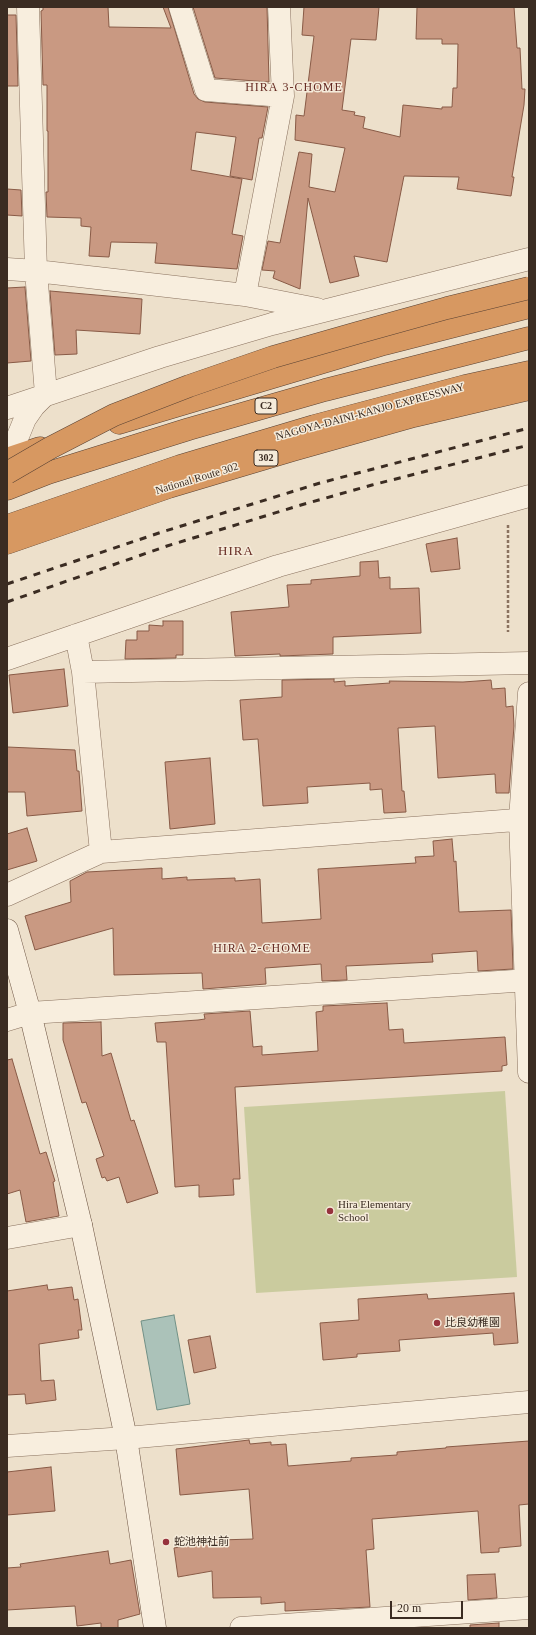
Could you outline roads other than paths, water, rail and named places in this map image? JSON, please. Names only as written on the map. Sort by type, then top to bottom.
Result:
[{"type":"highway","points":[[8,463],[50,448],[114,415],[189,386],[273,357],[447,308],[529,288]]},
{"type":"highway","points":[[8,463],[140,416],[376,346],[529,307]]},
{"type":"highway","name":"C2","points":[[7,489],[48,473],[204,424],[325,390],[529,338]]},
{"type":"highway","name":"NAGOYA-DAINI-KANJO EXPRESSWAY","points":[[7,526],[180,466],[314,426],[465,386],[529,372]]},
{"type":"highway","name":"National Route 302","points":[[7,543],[169,487],[293,450],[414,416],[529,389]]},
{"type":"street","points":[[8,463],[25,419],[34,406],[46,394],[36,271],[28,7]]},
{"type":"street","points":[[180,7],[206,90],[283,96]]},
{"type":"street","points":[[245,295],[283,96],[279,7]]},
{"type":"street","points":[[7,408],[160,357],[322,310],[529,259]]},
{"type":"street","points":[[7,269],[245,295],[322,310]]},
{"type":"street","points":[[7,659],[278,566],[529,496]]},
{"type":"street","points":[[76,635],[83,672],[101,852]]},
{"type":"street","points":[[83,672],[529,663]]},
{"type":"street","points":[[529,693],[525,819],[529,1072]]},
{"type":"street","points":[[7,896],[101,852],[525,819]]},
{"type":"street","points":[[7,930],[30,1013],[81,1225],[126,1438],[155,1628]]},
{"type":"street","points":[[7,1020],[30,1013],[527,980]]},
{"type":"street","points":[[7,1238],[81,1225]]},
{"type":"street","points":[[7,1446],[126,1438],[529,1402]]},
{"type":"street","points":[[241,1628],[529,1608]]},
{"type":"railway","points":[[7,584],[162,532],[320,483],[529,428]]},
{"type":"railway","points":[[7,602],[167,546],[301,505],[372,485],[529,445]]},
{"type":"place","name":"Hira Elementary School","points":[[330,1211]]},
{"type":"place","name":"比良幼稚園","points":[[437,1323]]},
{"type":"place","name":"蛇池神社前","points":[[166,1542]]},
{"type":"district","name":"HIRA 3-CHOME","points":[[294,88]]},
{"type":"district","name":"HIRA","points":[[236,552]]},
{"type":"district","name":"HIRA 2-CHOME","points":[[262,949]]}]
